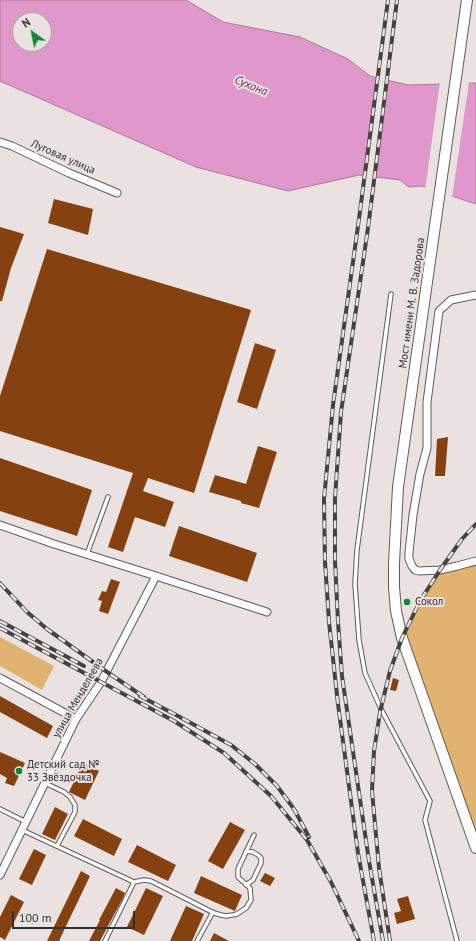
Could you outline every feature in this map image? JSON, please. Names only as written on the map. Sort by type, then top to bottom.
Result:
[{"type":"main road","name":"Мост имени М. В. Задорова","points":[[467,0],[398,487],[394,587],[396,610],[402,638],[476,848]]},
{"type":"street","name":"Луговая улица","points":[[0,142],[117,193]]},
{"type":"street","points":[[476,295],[451,300],[438,311],[427,402],[427,448],[420,474],[413,515],[409,552],[409,559],[412,566],[415,570],[420,571],[440,570],[476,561]]},
{"type":"street","points":[[0,525],[54,544],[267,612]]},
{"type":"street","name":"улица Менделеева","points":[[0,876],[76,719],[102,682],[156,576]]},
{"type":"street","points":[[0,678],[76,719]]},
{"type":"lane","points":[[391,294],[357,550],[355,584],[359,640],[365,673],[381,708],[430,801],[425,820],[457,941]]},
{"type":"lane","points":[[87,554],[108,497]]},
{"type":"lane","points":[[45,783],[64,792],[76,805],[75,812],[57,846]]},
{"type":"lane","points":[[0,810],[26,822]]},
{"type":"lane","points":[[22,830],[134,882],[144,880],[151,881],[220,915],[237,914],[246,908],[251,900],[250,888],[238,877],[238,869],[254,835]]},
{"type":"lane","points":[[246,851],[253,852],[261,858],[261,862],[253,880],[246,885]]},
{"type":"lane","points":[[105,941],[134,882]]},
{"type":"lane","points":[[198,941],[213,912]]},
{"type":"shaded area","points":[[476,561],[476,848],[402,638],[420,601],[440,570]]},
{"type":"shaded area","points":[[0,637],[54,666],[42,690],[0,666]]},
{"type":"water","name":"Сухона","points":[[0,0],[186,0],[223,22],[300,37],[348,59],[370,76],[408,85],[476,83],[476,204],[422,186],[409,187],[400,180],[359,175],[288,191],[196,167],[0,81]]},
{"type":"pier","points":[[378,76],[387,78],[374,179],[364,177]]},
{"type":"pier","points":[[440,82],[469,82],[452,198],[425,190]]},
{"type":"building","points":[[54,199],[93,209],[88,235],[48,223]]},
{"type":"building","points":[[0,227],[24,234],[11,268],[2,301],[0,301]]},
{"type":"building","points":[[47,249],[251,310],[194,493],[148,478],[143,491],[174,502],[165,527],[135,517],[123,552],[108,547],[133,473],[0,431],[0,396]]},
{"type":"building","points":[[255,343],[276,350],[257,409],[237,402]]},
{"type":"building","points":[[448,437],[445,476],[435,476],[437,439]]},
{"type":"building","points":[[258,446],[277,452],[259,508],[209,492],[215,475],[246,484]]},
{"type":"building","points":[[0,458],[92,490],[77,536],[0,511]]},
{"type":"building","points":[[179,526],[257,553],[247,582],[169,556]]},
{"type":"building","points":[[111,579],[120,582],[108,614],[99,611],[102,601],[98,600],[102,591],[106,592]]},
{"type":"building","points":[[393,678],[399,680],[396,691],[390,690]]},
{"type":"building","points":[[0,696],[53,726],[47,738],[0,712]]},
{"type":"building","points":[[0,752],[25,763],[14,786],[5,783],[7,778],[0,774]]},
{"type":"building","points":[[83,763],[99,771],[85,800],[69,792]]},
{"type":"building","points":[[55,807],[68,814],[55,840],[42,834]]},
{"type":"building","points":[[83,819],[122,839],[114,856],[74,836]]},
{"type":"building","points":[[230,822],[245,830],[223,869],[208,861]]},
{"type":"building","points":[[137,845],[176,865],[168,881],[128,862]]},
{"type":"building","points":[[34,849],[46,855],[32,885],[19,879]]},
{"type":"building","points":[[81,871],[90,876],[59,941],[47,941]]},
{"type":"building","points":[[265,873],[275,878],[270,886],[260,881]]},
{"type":"building","points":[[201,876],[242,895],[235,911],[194,893]]},
{"type":"building","points":[[116,888],[125,893],[123,898],[100,941],[89,941],[99,920]]},
{"type":"building","points":[[146,888],[163,896],[144,935],[127,927]]},
{"type":"building","points":[[11,895],[24,902],[5,940],[0,937],[0,917]]},
{"type":"building","points":[[408,896],[415,919],[397,924],[394,913],[401,911],[397,899]]},
{"type":"building","points":[[186,906],[204,914],[192,941],[170,941]]},
{"type":"building","points":[[214,933],[229,941],[210,941]]},
{"type":"railway","points":[[374,941],[358,853],[338,704],[329,622],[325,562],[324,499],[333,405],[388,0]]},
{"type":"railway","points":[[383,941],[369,861],[342,676],[335,561],[335,498],[341,412],[368,228],[397,0]]},
{"type":"railway","points":[[390,941],[379,868],[372,791],[374,751],[380,712],[390,671],[402,638],[420,601],[462,539],[476,524]]},
{"type":"railway","points":[[0,583],[27,612],[47,629],[144,697]]},
{"type":"railway","points":[[0,621],[84,666]]},
{"type":"railway","points":[[0,628],[174,721],[224,753],[271,796],[307,840],[331,882],[359,941]]},
{"type":"railway","points":[[140,696],[231,745],[255,764],[277,786],[294,809],[309,837]]},
{"type":"place","name":"Сокол","points":[[407,602]]},
{"type":"place","name":"Детский сад № 33 Звёздочка","points":[[19,771]]}]
